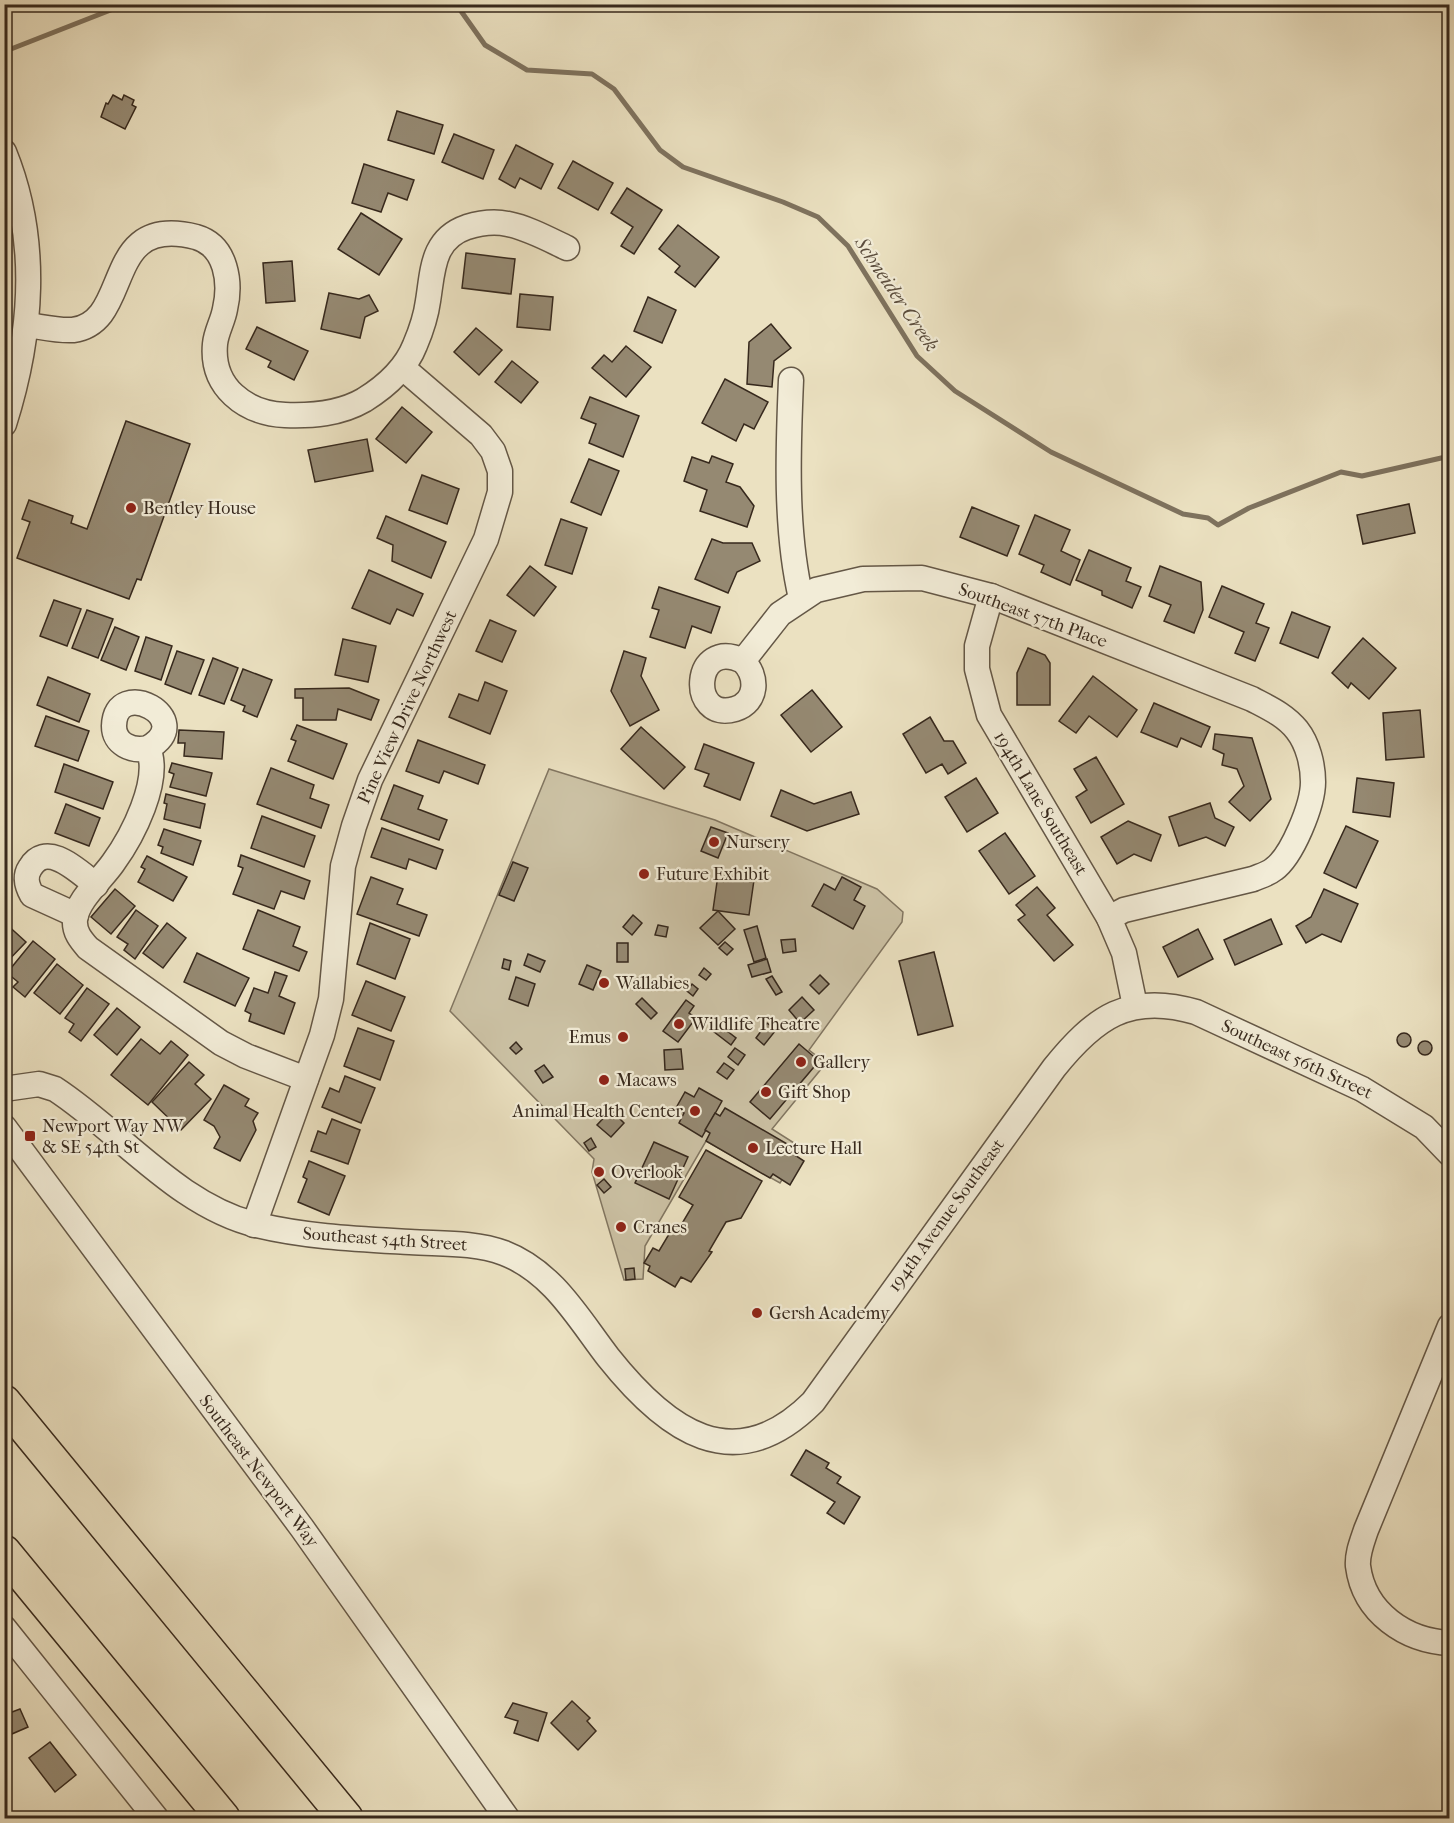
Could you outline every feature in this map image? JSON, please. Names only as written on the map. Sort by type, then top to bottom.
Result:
[{"type":"highway","points":[[4,1402],[346,1818]]},
{"type":"highway","points":[[4,1552],[223,1818]]},
{"type":"street","points":[[4,152],[20,198],[29,280],[28,325],[18,376],[4,424]]},
{"type":"street","points":[[28,325],[56,330],[74,330],[84,326],[98,318],[107,305],[121,268],[139,243],[168,233],[199,238],[219,254],[228,280],[225,309],[215,341],[214,359],[226,388],[236,398],[272,414],[304,416],[329,413],[350,407],[366,399],[403,368],[423,323],[431,270],[436,254],[445,240],[461,230],[492,222],[508,224],[567,248]]},
{"type":"street","name":"Pine View Drive Northwest","points":[[254,1225],[322,1035],[331,999],[338,899],[354,825],[370,780],[486,539],[500,492],[500,471],[493,451],[482,435],[403,368]]},
{"type":"street","points":[[791,380],[792,533],[794,567],[801,598]]},
{"type":"street","name":"Southeast 57th Place","points":[[743,661],[780,614],[801,598],[834,584],[863,579],[922,578],[991,596],[1252,699],[1272,709],[1299,732],[1310,758],[1313,785],[1301,825],[1281,862],[1266,874],[1253,879],[1124,910],[1109,918]]},
{"type":"street","name":"194th Lane Southeast","points":[[991,596],[977,646],[977,669],[989,715],[1109,918],[1124,953],[1135,1006]]},
{"type":"street","points":[[148,748],[153,759],[152,775],[144,803],[125,844],[76,915],[76,932],[88,948],[203,1032],[246,1056],[306,1079]]},
{"type":"street","points":[[76,915],[32,895],[27,881],[30,867],[41,858],[56,857],[96,885]]},
{"type":"street","name":"Southeast 56th Street","points":[[1135,1006],[1174,1005],[1196,1011],[1362,1089],[1424,1127],[1447,1151]]},
{"type":"street","name":"194th Avenue Southeast","points":[[698,1436],[719,1442],[740,1443],[758,1440],[796,1419],[813,1402],[939,1224],[1077,1039],[1112,1014],[1135,1006]]},
{"type":"street","name":"Southeast 54th Street","points":[[4,1089],[39,1084],[55,1089],[166,1178],[195,1197],[254,1225],[339,1238],[471,1245],[505,1254],[540,1274],[558,1290],[627,1379],[664,1414],[698,1436]]},
{"type":"street","name":"Southeast Newport Way","points":[[4,1127],[302,1528],[507,1818]]},
{"type":"street","points":[[1449,1326],[1359,1550],[1358,1566],[1370,1597],[1380,1613],[1395,1627],[1410,1635],[1449,1643]]},
{"type":"street","points":[[4,1628],[156,1818]]},
{"type":"shaded area","points":[[549,769],[715,820],[877,889],[903,912],[902,922],[809,1050],[826,1063],[772,1129],[802,1148],[780,1183],[706,1141],[645,1246],[643,1279],[624,1280],[592,1172],[594,1159],[450,1011]]},
{"type":"building","points":[[113,95],[122,100],[124,95],[134,100],[132,105],[136,107],[125,129],[101,117],[106,103],[108,104]]},
{"type":"building","points":[[397,111],[443,125],[434,154],[388,140]]},
{"type":"building","points":[[454,134],[494,150],[483,179],[442,162]]},
{"type":"building","points":[[516,145],[553,164],[541,189],[520,178],[515,188],[499,179]]},
{"type":"building","points":[[573,161],[613,183],[598,210],[558,188]]},
{"type":"building","points":[[364,164],[414,180],[407,200],[388,193],[381,212],[352,203]]},
{"type":"building","points":[[627,188],[662,210],[634,254],[621,246],[633,227],[611,213]]},
{"type":"building","points":[[361,213],[402,239],[379,275],[338,249]]},
{"type":"building","points":[[678,225],[719,257],[695,287],[675,272],[680,266],[659,249]]},
{"type":"building","points":[[466,253],[515,259],[511,294],[462,288]]},
{"type":"building","points":[[292,261],[295,301],[266,303],[263,263]]},
{"type":"building","points":[[329,293],[359,299],[369,295],[378,311],[365,317],[360,338],[321,329]]},
{"type":"building","points":[[520,294],[553,297],[550,330],[517,327]]},
{"type":"building","points":[[648,297],[676,310],[662,343],[634,331]]},
{"type":"building","points":[[771,324],[791,348],[774,361],[772,387],[747,384],[749,342]]},
{"type":"building","points":[[257,327],[308,351],[294,380],[268,367],[271,361],[246,349]]},
{"type":"building","points":[[476,328],[502,350],[479,375],[454,352]]},
{"type":"building","points":[[626,346],[651,367],[626,397],[592,368],[604,355],[612,362]]},
{"type":"building","points":[[512,361],[538,382],[521,403],[495,382]]},
{"type":"building","points":[[725,379],[768,402],[754,429],[744,424],[736,441],[702,423]]},
{"type":"building","points":[[590,397],[639,416],[623,457],[589,443],[596,424],[581,418]]},
{"type":"building","points":[[402,407],[432,432],[406,463],[376,439]]},
{"type":"building","name":"Bentley House","points":[[126,421],[190,444],[141,580],[137,579],[129,599],[17,558],[30,522],[22,519],[29,500],[73,516],[71,523],[87,529]]},
{"type":"building","points":[[367,439],[373,471],[315,482],[308,450]]},
{"type":"building","points":[[712,456],[733,464],[726,482],[740,487],[754,506],[747,527],[700,511],[707,490],[684,481],[692,457],[709,463]]},
{"type":"building","points":[[589,459],[619,471],[601,515],[571,502]]},
{"type":"building","points":[[422,475],[459,489],[447,524],[409,510]]},
{"type":"building","points":[[1409,504],[1415,533],[1363,544],[1357,515]]},
{"type":"building","points":[[972,507],[1019,526],[1007,556],[960,537]]},
{"type":"building","points":[[1035,515],[1070,530],[1061,551],[1080,560],[1070,585],[1041,572],[1044,565],[1019,554]]},
{"type":"building","points":[[386,516],[446,542],[431,578],[392,561],[393,545],[377,538]]},
{"type":"building","points":[[561,519],[587,528],[572,574],[545,565]]},
{"type":"building","points":[[712,539],[723,543],[752,543],[760,561],[737,572],[728,593],[695,579]]},
{"type":"building","points":[[1089,550],[1131,568],[1126,581],[1141,587],[1132,608],[1076,580]]},
{"type":"building","points":[[530,566],[556,587],[534,616],[507,595]]},
{"type":"building","points":[[1160,566],[1201,582],[1203,610],[1194,633],[1164,621],[1171,605],[1149,596]]},
{"type":"building","points":[[369,570],[423,594],[413,616],[397,609],[390,624],[352,608]]},
{"type":"building","points":[[1222,586],[1264,604],[1256,623],[1269,628],[1255,661],[1235,653],[1244,632],[1209,617]]},
{"type":"building","points":[[659,587],[720,607],[711,633],[692,626],[685,648],[650,637],[659,610],[652,608]]},
{"type":"building","points":[[54,600],[81,609],[67,646],[40,636]]},
{"type":"building","points":[[87,610],[113,619],[98,658],[72,648]]},
{"type":"building","points":[[1292,612],[1330,627],[1318,658],[1280,643]]},
{"type":"building","points":[[490,620],[516,631],[502,662],[476,651]]},
{"type":"building","points":[[115,627],[139,637],[126,670],[101,660]]},
{"type":"building","points":[[146,637],[172,646],[161,680],[135,671]]},
{"type":"building","points":[[1363,638],[1396,668],[1369,699],[1351,683],[1348,688],[1332,673]]},
{"type":"building","points":[[343,639],[376,646],[368,682],[335,675]]},
{"type":"building","points":[[1028,648],[1045,655],[1050,663],[1050,705],[1017,705],[1017,673]]},
{"type":"building","points":[[177,651],[204,660],[191,694],[165,684]]},
{"type":"building","points":[[624,651],[646,658],[641,676],[659,710],[630,726],[611,691]]},
{"type":"building","points":[[213,658],[238,668],[224,704],[199,695]]},
{"type":"building","points":[[243,669],[272,680],[257,717],[243,711],[245,706],[231,700]]},
{"type":"building","points":[[1093,676],[1137,710],[1117,737],[1089,716],[1076,733],[1059,721]]},
{"type":"building","points":[[48,677],[90,694],[79,722],[37,705]]},
{"type":"building","points":[[485,682],[507,691],[490,734],[449,717],[459,694],[478,701]]},
{"type":"building","points":[[349,688],[379,700],[371,720],[338,709],[336,720],[303,720],[303,698],[295,698],[295,689]]},
{"type":"building","points":[[812,690],[842,727],[811,752],[781,715]]},
{"type":"building","points":[[1154,703],[1210,727],[1201,747],[1181,738],[1177,747],[1141,732]]},
{"type":"building","points":[[1420,710],[1424,757],[1386,760],[1383,713]]},
{"type":"building","points":[[46,716],[89,731],[78,761],[35,746]]},
{"type":"building","points":[[930,717],[944,741],[953,741],[966,763],[948,774],[942,764],[926,773],[903,734]]},
{"type":"building","points":[[297,725],[347,744],[333,779],[288,761],[296,741],[291,739]]},
{"type":"building","points":[[641,727],[685,767],[664,789],[621,749]]},
{"type":"building","points":[[179,730],[224,732],[222,759],[184,756],[185,743],[178,743]]},
{"type":"building","points":[[1215,734],[1252,738],[1271,799],[1250,821],[1229,802],[1244,786],[1237,769],[1222,765],[1224,754],[1213,749]]},
{"type":"building","points":[[418,740],[485,765],[478,784],[444,771],[439,783],[406,771]]},
{"type":"building","points":[[704,744],[754,763],[740,800],[704,786],[709,774],[695,769]]},
{"type":"building","points":[[1096,757],[1124,804],[1091,823],[1076,797],[1087,790],[1074,769]]},
{"type":"building","points":[[172,763],[212,773],[206,796],[170,787],[174,774],[169,772]]},
{"type":"building","points":[[64,764],[113,782],[103,809],[55,792]]},
{"type":"building","points":[[271,768],[314,785],[310,798],[329,805],[321,828],[257,804]]},
{"type":"building","points":[[976,778],[998,813],[967,832],[945,797]]},
{"type":"building","points":[[1357,778],[1394,783],[1390,817],[1353,812]]},
{"type":"building","points":[[394,785],[423,796],[418,809],[447,820],[439,840],[381,819]]},
{"type":"building","points":[[781,790],[814,804],[851,792],[859,814],[807,831],[771,816]]},
{"type":"building","points":[[166,794],[205,804],[200,828],[164,819]]},
{"type":"building","points":[[1210,803],[1215,818],[1234,827],[1225,846],[1206,837],[1179,846],[1169,817]]},
{"type":"building","points":[[66,804],[100,818],[89,846],[55,833]]},
{"type":"building","points":[[4,813],[11,815],[4,835]]},
{"type":"building","points":[[262,816],[315,836],[304,867],[251,848]]},
{"type":"building","points":[[1128,821],[1161,835],[1151,861],[1134,854],[1117,864],[1101,837]]},
{"type":"building","points":[[1346,826],[1378,841],[1356,888],[1324,873]]},
{"type":"building","name":"Nursery","points":[[711,827],[728,833],[718,858],[701,851]]},
{"type":"building","points":[[382,828],[443,850],[436,869],[409,859],[406,869],[371,857]]},
{"type":"building","points":[[164,829],[201,841],[193,865],[161,853],[163,847],[158,845]]},
{"type":"building","points":[[1005,833],[1035,876],[1009,894],[979,851]]},
{"type":"building","points":[[241,855],[310,881],[304,899],[281,891],[274,909],[233,894],[243,868],[238,866]]},
{"type":"building","points":[[147,856],[187,877],[173,901],[138,882],[145,869],[141,867]]},
{"type":"building","points":[[513,862],[528,868],[514,901],[499,895]]},
{"type":"building","points":[[718,875],[754,880],[749,915],[713,910]]},
{"type":"building","points":[[371,877],[403,889],[397,904],[427,915],[419,936],[357,914]]},
{"type":"building","points":[[842,877],[861,887],[854,900],[865,906],[853,929],[812,906],[824,884],[835,890]]},
{"type":"building","points":[[1037,887],[1055,908],[1047,915],[1073,945],[1054,961],[1018,920],[1025,915],[1016,905]]},
{"type":"building","points":[[115,889],[135,906],[111,934],[91,917]]},
{"type":"building","points":[[1324,889],[1358,904],[1341,942],[1322,934],[1306,943],[1296,926],[1311,917]]},
{"type":"building","points":[[136,910],[158,926],[135,959],[124,950],[128,944],[117,937]]},
{"type":"building","points":[[258,910],[300,927],[293,946],[307,952],[299,971],[243,949]]},
{"type":"building","points":[[718,911],[735,929],[718,945],[700,928]]},
{"type":"building","points":[[633,915],[642,923],[632,935],[623,927]]},
{"type":"building","points":[[1271,919],[1282,944],[1235,965],[1224,940]]},
{"type":"building","points":[[4,922],[26,942],[4,965]]},
{"type":"building","points":[[167,923],[186,938],[163,968],[143,953]]},
{"type":"building","points":[[370,923],[410,939],[395,979],[357,964]]},
{"type":"building","points":[[658,925],[668,927],[666,937],[655,935]]},
{"type":"building","points":[[757,926],[766,958],[754,962],[744,930]]},
{"type":"building","points":[[1198,929],[1213,959],[1178,977],[1163,947]]},
{"type":"building","points":[[795,939],[796,951],[783,953],[781,940]]},
{"type":"building","points":[[33,941],[55,959],[25,997],[13,987],[18,982],[7,973]]},
{"type":"building","points":[[725,942],[733,949],[727,955],[719,948]]},
{"type":"building","points":[[617,943],[628,943],[628,962],[617,962]]},
{"type":"building","points":[[934,952],[953,1026],[918,1035],[899,961]]},
{"type":"building","points":[[197,953],[249,978],[235,1006],[184,982]]},
{"type":"building","points":[[528,954],[545,961],[540,972],[524,965]]},
{"type":"building","points":[[504,959],[511,961],[509,970],[502,968]]},
{"type":"building","points":[[767,959],[771,972],[752,977],[748,965]]},
{"type":"building","points":[[57,964],[83,985],[60,1014],[34,993]]},
{"type":"building","points":[[587,965],[601,971],[593,990],[579,984]]},
{"type":"building","points":[[704,968],[711,974],[706,980],[699,975]]},
{"type":"building","points":[[275,972],[287,976],[279,996],[295,1003],[284,1034],[249,1021],[251,1014],[245,1011],[254,988],[268,993]]},
{"type":"building","points":[[820,975],[829,984],[819,994],[810,985]]},
{"type":"building","points":[[772,976],[782,992],[776,995],[766,979]]},
{"type":"building","points":[[516,977],[535,984],[528,1006],[509,999]]},
{"type":"building","points":[[642,978],[643,989],[633,990],[632,979]]},
{"type":"building","points":[[366,981],[405,997],[391,1031],[352,1015]]},
{"type":"building","points":[[692,984],[698,989],[693,996],[687,991]]},
{"type":"building","points":[[87,988],[109,1004],[81,1041],[69,1032],[74,1024],[65,1018]]},
{"type":"building","points":[[802,997],[814,1010],[800,1023],[789,1010]]},
{"type":"building","points":[[642,998],[657,1013],[651,1019],[636,1004]]},
{"type":"building","name":"Wildlife Theatre","points":[[686,1000],[694,1006],[689,1013],[696,1018],[678,1042],[663,1031]]},
{"type":"building","points":[[117,1008],[140,1027],[117,1055],[94,1035]]},
{"type":"building","points":[[767,1023],[776,1030],[764,1045],[756,1038]]},
{"type":"building","points":[[718,1024],[736,1038],[731,1045],[713,1031]]},
{"type":"building","points":[[358,1028],[394,1041],[380,1080],[344,1066]]},
{"type":"building","points":[[1401,1033],[1407,1033],[1411,1040],[1407,1047],[1401,1047],[1397,1043],[1397,1037]]},
{"type":"building","points":[[141,1039],[160,1054],[171,1041],[188,1055],[148,1105],[111,1075]]},
{"type":"building","points":[[1425,1041],[1430,1043],[1432,1048],[1430,1053],[1425,1055],[1420,1053],[1418,1048],[1420,1043]]},
{"type":"building","points":[[516,1042],[522,1049],[516,1054],[510,1048]]},
{"type":"building","points":[[799,1044],[819,1061],[770,1119],[750,1102]]},
{"type":"building","points":[[735,1048],[745,1055],[738,1065],[728,1057]]},
{"type":"building","points":[[681,1049],[683,1069],[665,1070],[664,1050]]},
{"type":"building","points":[[189,1062],[204,1075],[195,1084],[211,1099],[181,1130],[152,1102]]},
{"type":"building","points":[[724,1063],[734,1070],[727,1079],[717,1072]]},
{"type":"building","points":[[544,1065],[553,1077],[543,1083],[535,1071]]},
{"type":"building","points":[[345,1076],[375,1088],[361,1123],[322,1107],[330,1088],[339,1092]]},
{"type":"building","points":[[224,1085],[249,1099],[245,1106],[258,1113],[253,1121],[256,1130],[240,1161],[214,1148],[220,1137],[214,1126],[204,1120]]},
{"type":"building","points":[[699,1088],[722,1101],[702,1137],[679,1123],[684,1113],[676,1108],[685,1092],[694,1097]]},
{"type":"building","name":"Lecture Hall","points":[[725,1108],[789,1145],[787,1150],[804,1161],[790,1185],[773,1174],[770,1178],[706,1141],[710,1133],[705,1130],[715,1113],[720,1116]]},
{"type":"building","points":[[611,1110],[624,1123],[611,1137],[597,1125]]},
{"type":"building","points":[[332,1119],[360,1130],[348,1164],[311,1151],[318,1131],[326,1134]]},
{"type":"building","points":[[591,1138],[596,1147],[589,1151],[584,1143]]},
{"type":"building","points":[[654,1142],[688,1157],[669,1199],[635,1183]]},
{"type":"building","points":[[706,1150],[762,1181],[741,1218],[726,1222],[709,1251],[712,1252],[691,1282],[681,1277],[675,1287],[648,1271],[650,1266],[644,1263],[653,1248],[659,1251],[675,1224],[680,1227],[693,1205],[679,1197]]},
{"type":"building","points":[[309,1161],[345,1176],[329,1215],[298,1202],[307,1179],[303,1177]]},
{"type":"building","points":[[604,1179],[611,1187],[604,1193],[597,1185]]},
{"type":"building","points":[[634,1268],[635,1279],[626,1280],[625,1269]]},
{"type":"building","points":[[806,1450],[829,1463],[826,1468],[841,1477],[837,1483],[860,1497],[844,1524],[827,1513],[835,1502],[791,1475]]},
{"type":"building","points":[[572,1701],[590,1718],[587,1721],[596,1731],[578,1750],[551,1723]]},
{"type":"building","points":[[513,1703],[547,1713],[538,1741],[514,1733],[518,1721],[505,1717]]},
{"type":"building","points":[[20,1709],[28,1727],[5,1737],[10,1748],[4,1751],[4,1715]]},
{"type":"building","points":[[50,1742],[76,1775],[55,1792],[29,1758]]},
{"type":"waterway","name":"Schneider Creek","points":[[11,49],[126,4]]},
{"type":"waterway","name":"Schneider Creek","points":[[456,4],[485,45],[527,70],[592,74],[614,89],[660,150],[683,167],[783,202],[818,217],[848,246],[917,356],[955,391],[1051,452],[1183,514],[1208,518],[1218,525],[1249,508],[1341,472],[1362,476],[1450,456]]},
{"type":"place","name":"Bentley House","points":[[131,508]]},
{"type":"place","name":"Nursery","points":[[714,842]]},
{"type":"place","name":"Future Exhibit","points":[[644,874]]},
{"type":"place","name":"Wallabies","points":[[604,983]]},
{"type":"place","name":"Wildlife Theatre","points":[[679,1024]]},
{"type":"place","name":"Emus","points":[[623,1037]]},
{"type":"place","name":"Gallery","points":[[801,1062]]},
{"type":"place","name":"Macaws","points":[[604,1080]]},
{"type":"place","name":"Gift Shop","points":[[766,1092]]},
{"type":"place","name":"Animal Health Center","points":[[695,1111]]},
{"type":"place","name":"Newport Way NW & SE 54th St","points":[[30,1136]]},
{"type":"place","name":"Lecture Hall","points":[[753,1148]]},
{"type":"place","name":"Overlook","points":[[599,1172]]},
{"type":"place","name":"Cranes","points":[[621,1227]]},
{"type":"place","name":"Gersh Academy","points":[[757,1313]]}]
